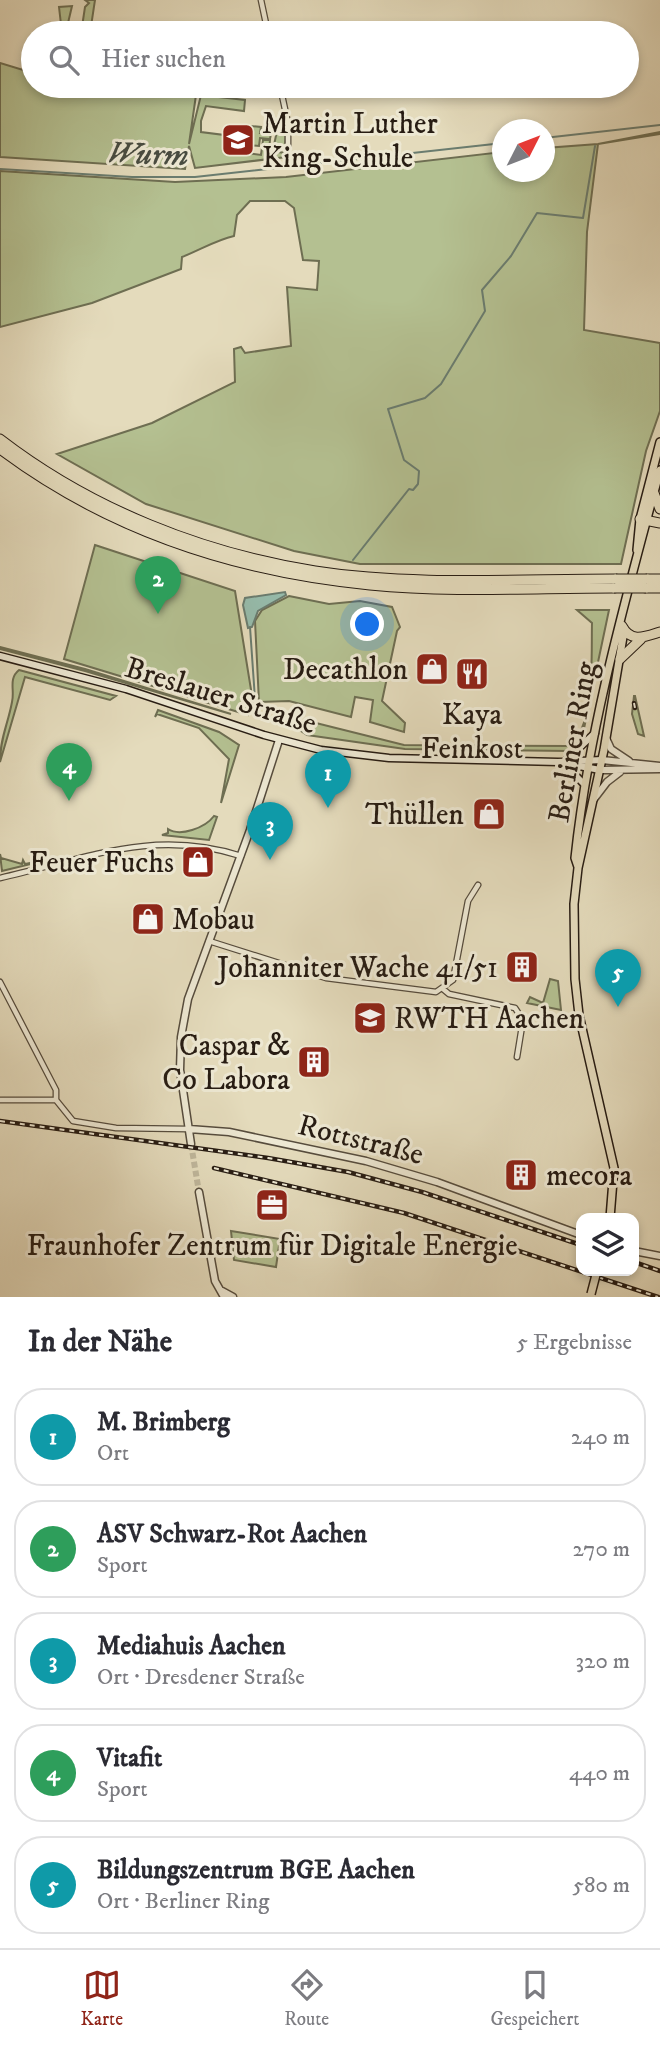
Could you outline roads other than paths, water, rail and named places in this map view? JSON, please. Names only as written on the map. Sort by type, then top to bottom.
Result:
[{"type":"highway","points":[[0,439],[57,477],[138,519],[176,535],[267,561],[374,577],[615,584]]},
{"type":"highway","points":[[0,449],[52,484],[135,527],[183,546],[264,569],[373,585],[615,584],[647,583],[660,579]]},
{"type":"highway","points":[[654,493],[660,509]]},
{"type":"highway","points":[[644,520],[660,523]]},
{"type":"highway","points":[[647,583],[660,588]]},
{"type":"highway","points":[[622,626],[629,636],[645,637],[660,632]]},
{"type":"highway","points":[[620,659],[645,637]]},
{"type":"main road","name":"Berliner Ring","points":[[610,1213],[614,1168],[609,1136],[585,1048],[575,979],[574,904],[578,868],[600,770],[620,659],[622,626],[660,442]]},
{"type":"main road","name":"Berliner Ring","points":[[644,520],[660,470]]},
{"type":"main road","name":"Berliner Ring","points":[[578,868],[575,858],[584,784],[613,646],[622,626]]},
{"type":"main road","points":[[591,1296],[596,1276]]},
{"type":"street","points":[[261,0],[265,21]]},
{"type":"street","points":[[283,98],[288,123],[288,146]]},
{"type":"street","name":"Breslauer Straße","points":[[0,656],[118,686],[279,740],[321,750],[388,758],[558,762],[600,770],[660,767]]},
{"type":"street","points":[[584,784],[566,763],[596,732]]},
{"type":"street","points":[[606,738],[614,751],[631,762]]},
{"type":"street","points":[[191,1144],[180,1070],[181,1037],[188,999],[241,856],[279,740]]},
{"type":"street","name":"Breslauer Straße","points":[[566,763],[602,760],[660,767]]},
{"type":"street","points":[[592,802],[607,782],[621,771]]},
{"type":"street","points":[[0,878],[140,844],[187,844],[241,856]]},
{"type":"street","points":[[209,941],[326,978],[423,990],[443,989],[453,980],[468,901],[478,885]]},
{"type":"street","points":[[0,982],[56,1090],[56,1100],[0,1100]]},
{"type":"street","points":[[443,989],[449,994],[515,1008],[523,1020],[517,1057]]},
{"type":"street","name":"Rottstraße","points":[[56,1100],[69,1117],[79,1124],[116,1128],[189,1129],[259,1138],[366,1161],[437,1182],[576,1233]]},
{"type":"street","points":[[200,1192],[218,1287],[224,1297]]},
{"type":"street","points":[[639,1252],[660,1256]]},
{"type":"street","points":[[218,1287],[233,1297]]},
{"type":"waterway","name":"Wurm","points":[[555,137],[660,125]]},
{"type":"waterway","name":"Wurm","points":[[0,169],[132,177],[195,177],[492,144]]},
{"type":"waterway","points":[[353,560],[409,489],[413,490],[418,484],[419,471],[404,460],[388,409],[425,398],[441,384],[485,311],[482,290],[511,256],[537,213],[583,218],[595,146]]},
{"type":"waterway","points":[[250,627],[255,699]]},
{"type":"tunnel","points":[[191,1144],[199,1192]]},
{"type":"railway","points":[[634,703],[635,708]]},
{"type":"railway","points":[[0,1121],[268,1158],[348,1172],[422,1192],[576,1243]]},
{"type":"railway","points":[[214,1168],[404,1213],[658,1297]]},
{"type":"railway","points":[[639,1264],[660,1271]]},
{"type":"place","name":"Martin Luther King-Schule","points":[[238,140]]},
{"type":"place","name":"ASV Schwarz-Rot Aachen","points":[[158,614]]},
{"type":"place","name":"Decathlon","points":[[432,669]]},
{"type":"place","name":"Kaya Feinkost","points":[[472,674]]},
{"type":"place","name":"Vitafit","points":[[69,801]]},
{"type":"place","name":"M. Brimberg","points":[[328,808]]},
{"type":"place","name":"Thüllen","points":[[489,814]]},
{"type":"place","name":"Mediahuis Aachen","points":[[270,860]]},
{"type":"place","name":"Feuer Fuchs","points":[[198,862]]},
{"type":"place","name":"Mobau","points":[[148,919]]},
{"type":"place","name":"Johanniter Wache 41/51","points":[[522,967]]},
{"type":"place","name":"Bildungszentrum BGE Aachen","points":[[618,1007]]},
{"type":"place","name":"RWTH Aachen","points":[[370,1018]]},
{"type":"place","name":"Caspar & Co Labora","points":[[314,1062]]},
{"type":"place","name":"mecora","points":[[521,1175]]},
{"type":"place","name":"Fraunhofer Zentrum für Digitale Energie","points":[[272,1205]]}]
